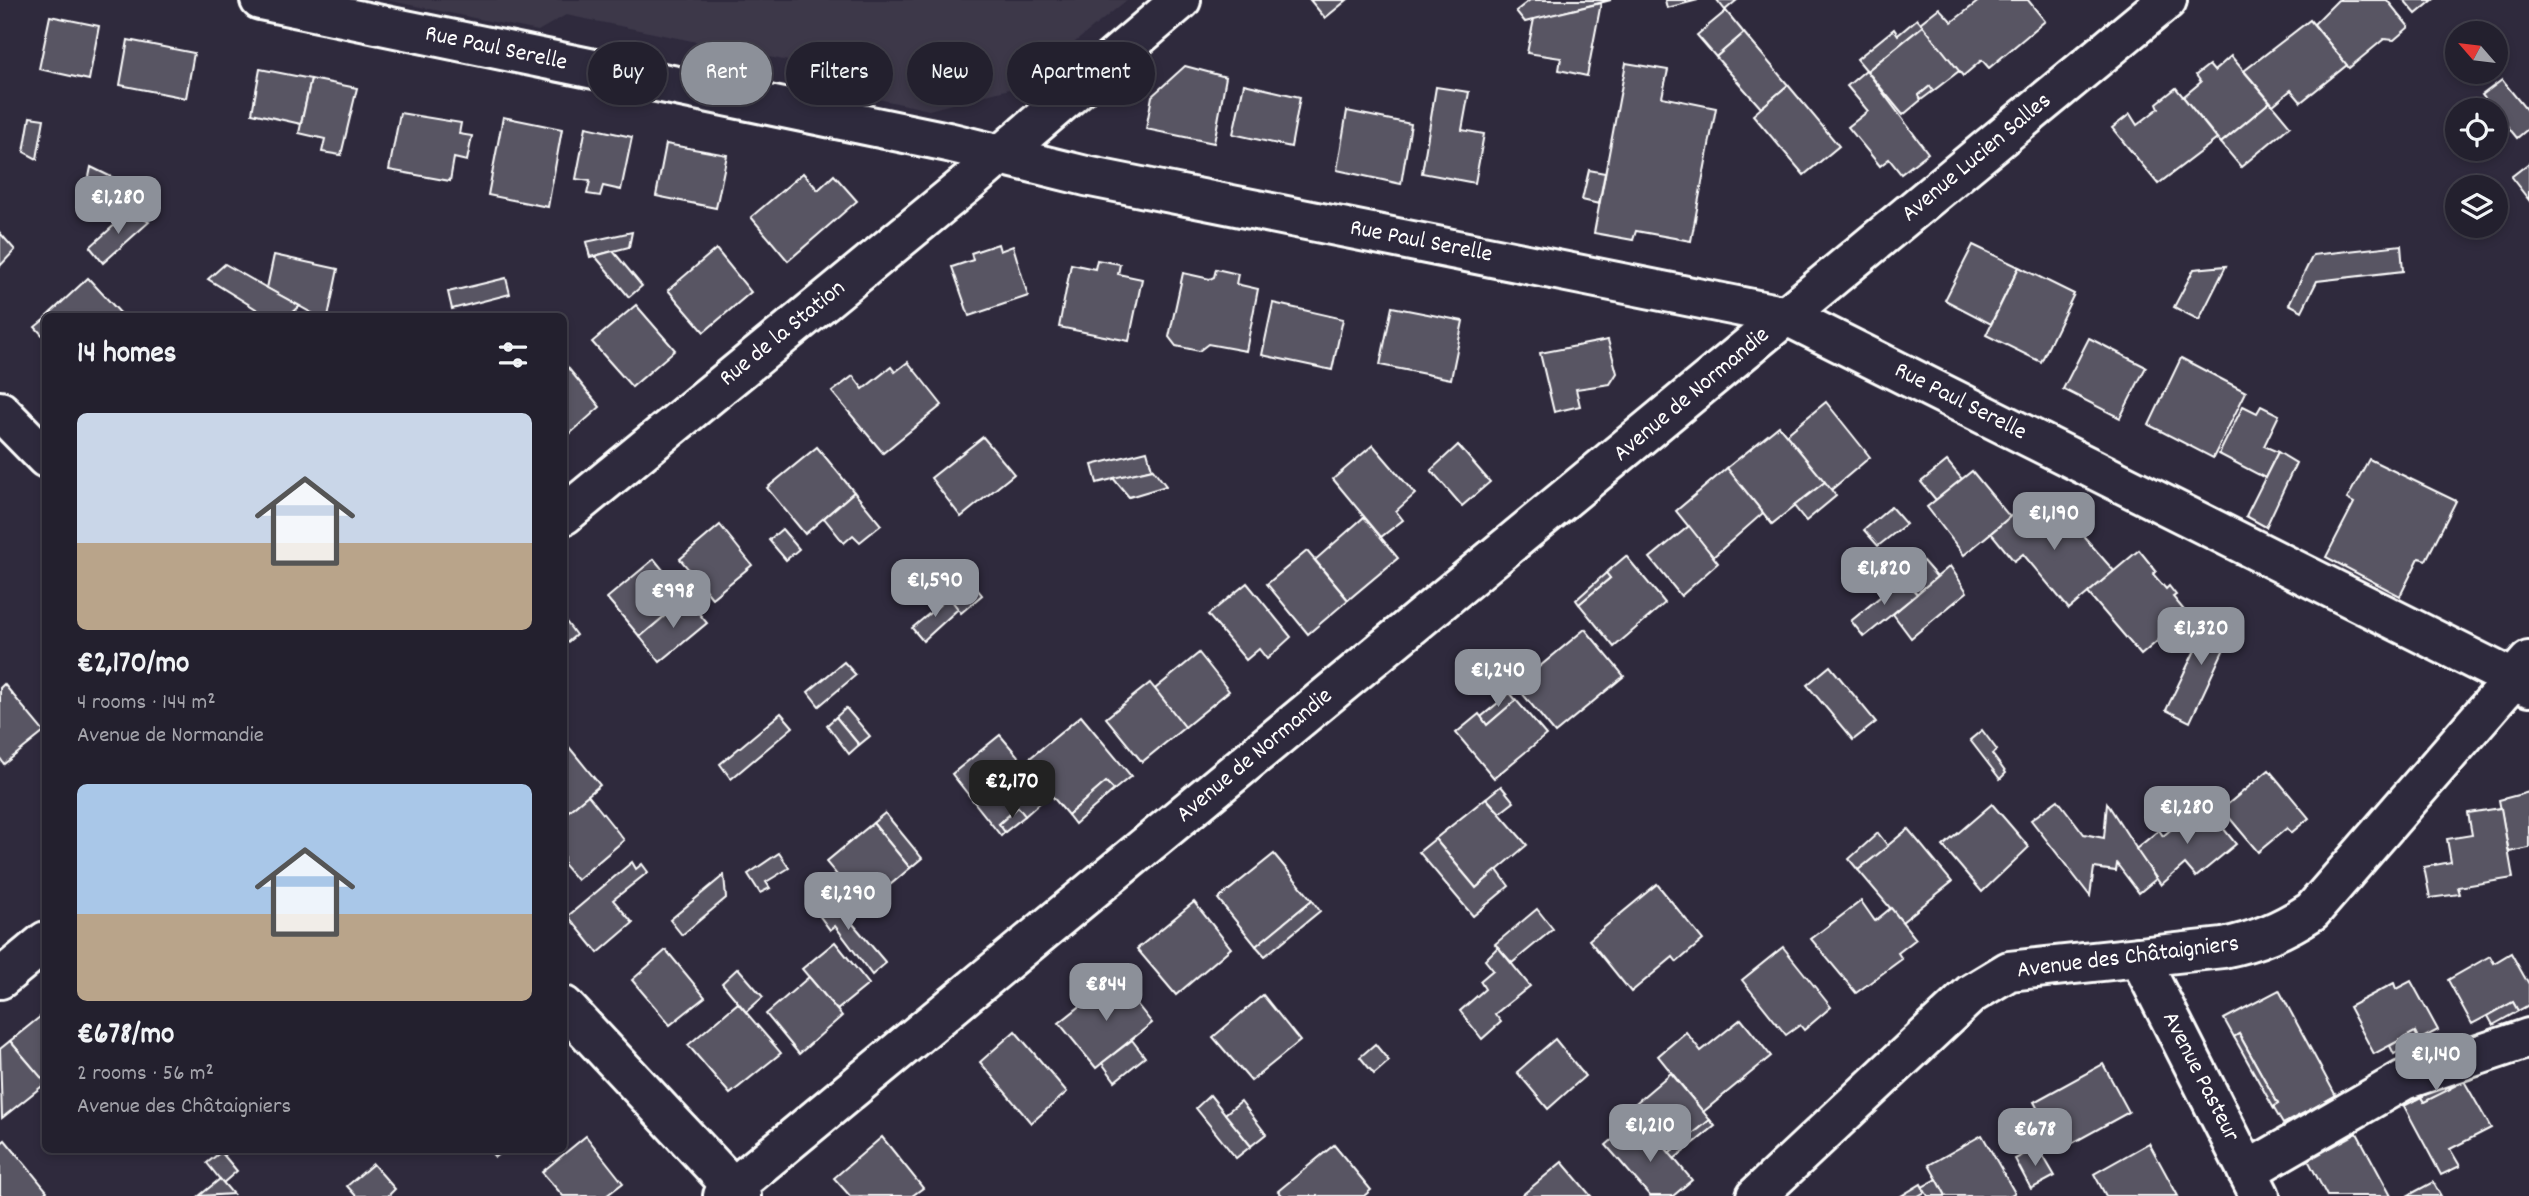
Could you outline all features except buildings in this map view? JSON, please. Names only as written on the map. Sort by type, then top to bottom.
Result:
[{"type":"street","name":"Rue Paul Serelle","points":[[260,0],[1002,154],[1086,176],[1787,316],[2524,676]]},
{"type":"street","name":"Rue de la Station","points":[[567,513],[1002,154],[1181,0]]},
{"type":"street","name":"Avenue Lucien Salles","points":[[1787,316],[2167,0]]},
{"type":"street","name":"Avenue de Normandie","points":[[732,1193],[1787,316]]},
{"type":"street","points":[[0,411],[42,454]]},
{"type":"street","name":"Avenue des Châtaigniers","points":[[1756,1196],[1971,994],[2010,971],[2258,941],[2285,929],[2312,911],[2524,676]]},
{"type":"street","points":[[0,979],[42,944]]},
{"type":"street","name":"Avenue Pasteur","points":[[2139,957],[2254,1183]]},
{"type":"street","points":[[567,1009],[732,1193]]},
{"type":"street","points":[[2254,1183],[2404,1080],[2529,1038]]},
{"type":"shaded area","points":[[386,0],[1127,0],[1075,42],[1007,42],[1007,90],[993,93],[993,42],[907,42],[907,105],[948,105],[929,110],[893,102],[893,42],[786,42],[786,61],[772,58],[772,42],[696,42],[566,15],[538,31]]}]
